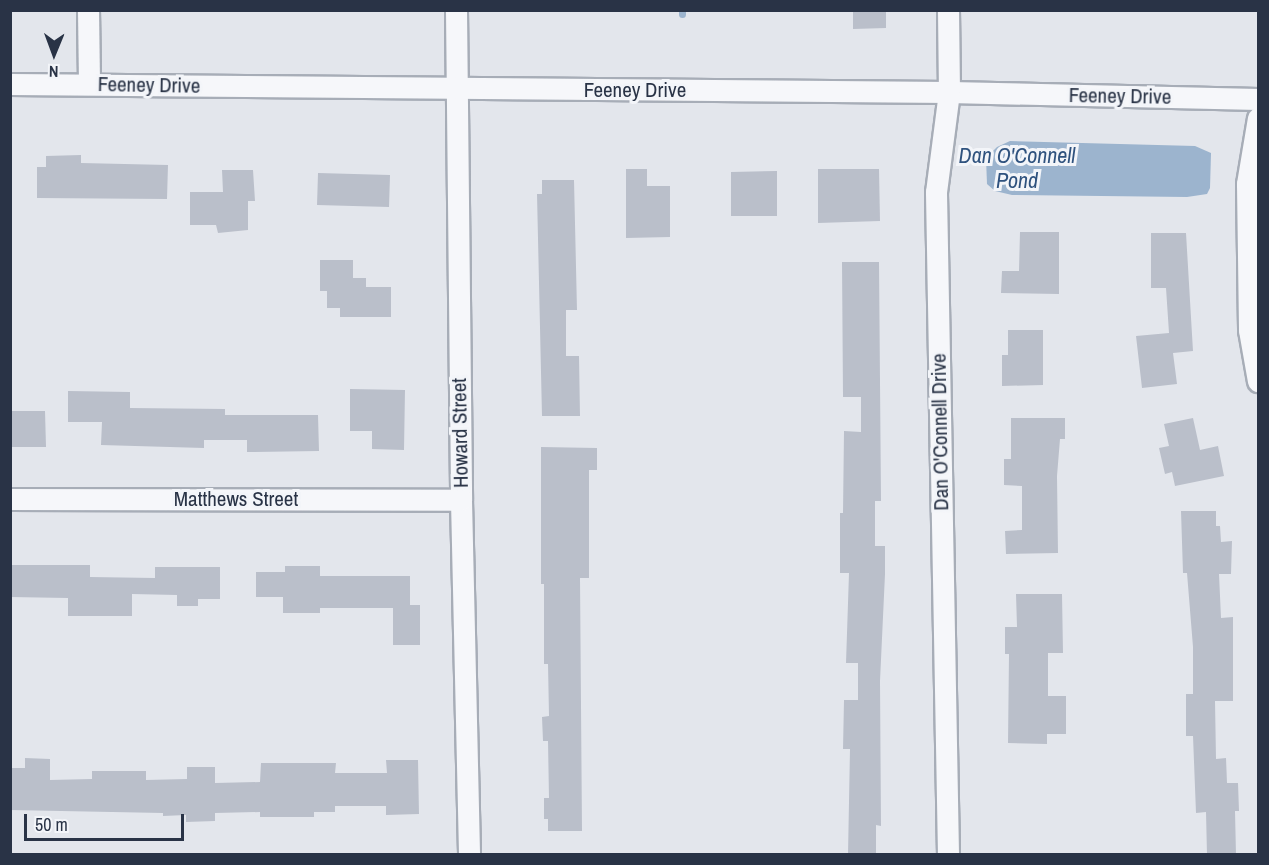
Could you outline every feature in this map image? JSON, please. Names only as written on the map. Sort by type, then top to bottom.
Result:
[{"type":"street","points":[[88,10],[89,84]]},
{"type":"street","name":"Howard Street","points":[[456,10],[461,500],[469,855]]},
{"type":"street","name":"Dan O'Connell Drive","points":[[948,10],[949,92],[936,192],[948,855]]},
{"type":"street","name":"Feeney Drive","points":[[10,84],[949,92],[1258,99]]},
{"type":"street","points":[[1258,118],[1247,184],[1250,330],[1258,381]]},
{"type":"street","name":"Matthews Street","points":[[10,499],[461,500]]},
{"type":"water","name":"Dan O'Connell Pond","points":[[1010,141],[1195,146],[1211,153],[1210,188],[1207,194],[1187,197],[1012,195],[995,191],[987,184],[986,158],[997,147]]},
{"type":"building","points":[[853,10],[886,10],[886,28],[853,29]]},
{"type":"building","points":[[81,155],[81,163],[168,165],[167,199],[37,198],[37,167],[46,167],[46,156]]},
{"type":"building","points":[[626,169],[647,169],[647,186],[670,186],[670,237],[626,238]]},
{"type":"building","points":[[818,169],[879,169],[880,221],[818,223]]},
{"type":"building","points":[[222,170],[253,170],[255,201],[248,201],[248,230],[218,233],[216,225],[190,225],[190,192],[223,192]]},
{"type":"building","points":[[777,171],[777,216],[731,216],[731,172]]},
{"type":"building","points":[[318,173],[390,175],[389,207],[317,205]]},
{"type":"building","points":[[542,180],[574,180],[577,310],[566,310],[566,356],[579,356],[580,416],[542,416],[537,194],[542,194]]},
{"type":"building","points":[[1020,232],[1059,232],[1059,294],[1001,293],[1002,271],[1019,271]]},
{"type":"building","points":[[1151,233],[1186,233],[1193,351],[1173,353],[1177,384],[1142,388],[1136,336],[1169,333],[1166,288],[1151,288]]},
{"type":"building","points":[[320,260],[353,260],[353,278],[366,278],[366,287],[391,287],[391,317],[340,317],[340,308],[327,308],[327,291],[320,291]]},
{"type":"building","points":[[842,262],[879,262],[881,501],[875,501],[875,546],[885,546],[885,574],[880,681],[881,826],[876,825],[876,855],[848,855],[850,749],[843,749],[844,700],[858,700],[858,663],[846,663],[849,573],[840,573],[840,513],[843,513],[844,431],[861,432],[861,397],[843,397]]},
{"type":"building","points":[[1008,330],[1043,330],[1043,385],[1002,386],[1002,355],[1008,355]]},
{"type":"building","points":[[350,389],[405,390],[404,450],[372,449],[372,431],[350,431]]},
{"type":"building","points":[[68,391],[130,392],[130,408],[225,409],[225,415],[318,415],[319,451],[247,452],[247,440],[204,440],[204,448],[101,445],[102,422],[68,422]]},
{"type":"building","points":[[10,411],[45,411],[46,447],[10,447]]},
{"type":"building","points":[[1011,418],[1065,418],[1065,439],[1060,439],[1057,476],[1058,553],[1006,554],[1005,531],[1022,530],[1022,486],[1004,485],[1004,459],[1011,459]]},
{"type":"building","points":[[1193,418],[1200,450],[1218,446],[1224,476],[1175,486],[1172,472],[1165,474],[1159,448],[1169,446],[1164,424]]},
{"type":"building","points":[[541,447],[597,448],[597,470],[589,470],[589,578],[580,578],[582,831],[548,831],[548,819],[544,819],[544,798],[549,798],[548,741],[543,741],[542,717],[549,716],[548,664],[544,664],[544,584],[541,584]]},
{"type":"building","points":[[1181,511],[1216,511],[1216,526],[1220,526],[1221,542],[1232,541],[1231,574],[1219,574],[1221,618],[1233,617],[1233,701],[1215,701],[1216,759],[1226,758],[1227,783],[1238,783],[1239,811],[1235,811],[1236,855],[1207,855],[1206,812],[1196,813],[1193,736],[1186,736],[1186,694],[1193,694],[1193,647],[1187,573],[1183,573]]},
{"type":"building","points":[[10,565],[90,565],[90,577],[155,578],[155,567],[220,567],[220,599],[198,599],[198,606],[177,606],[177,595],[132,594],[132,616],[68,616],[68,598],[10,597]]},
{"type":"building","points":[[285,566],[320,566],[320,576],[410,576],[410,605],[420,605],[420,645],[393,645],[393,608],[320,608],[320,613],[283,613],[283,597],[256,597],[256,572],[285,572]]},
{"type":"building","points":[[1016,594],[1062,594],[1063,653],[1048,653],[1048,696],[1066,696],[1066,734],[1047,734],[1047,744],[1008,743],[1009,654],[1005,654],[1005,627],[1017,627]]},
{"type":"building","points":[[25,758],[50,759],[50,780],[92,779],[92,771],[146,771],[146,780],[187,779],[187,767],[215,767],[215,783],[260,782],[261,763],[336,763],[335,773],[387,773],[386,760],[418,760],[419,814],[386,815],[386,806],[335,806],[335,812],[314,812],[314,817],[260,817],[260,812],[215,813],[215,821],[186,822],[186,815],[163,816],[163,813],[10,810],[10,768],[25,768]]}]
